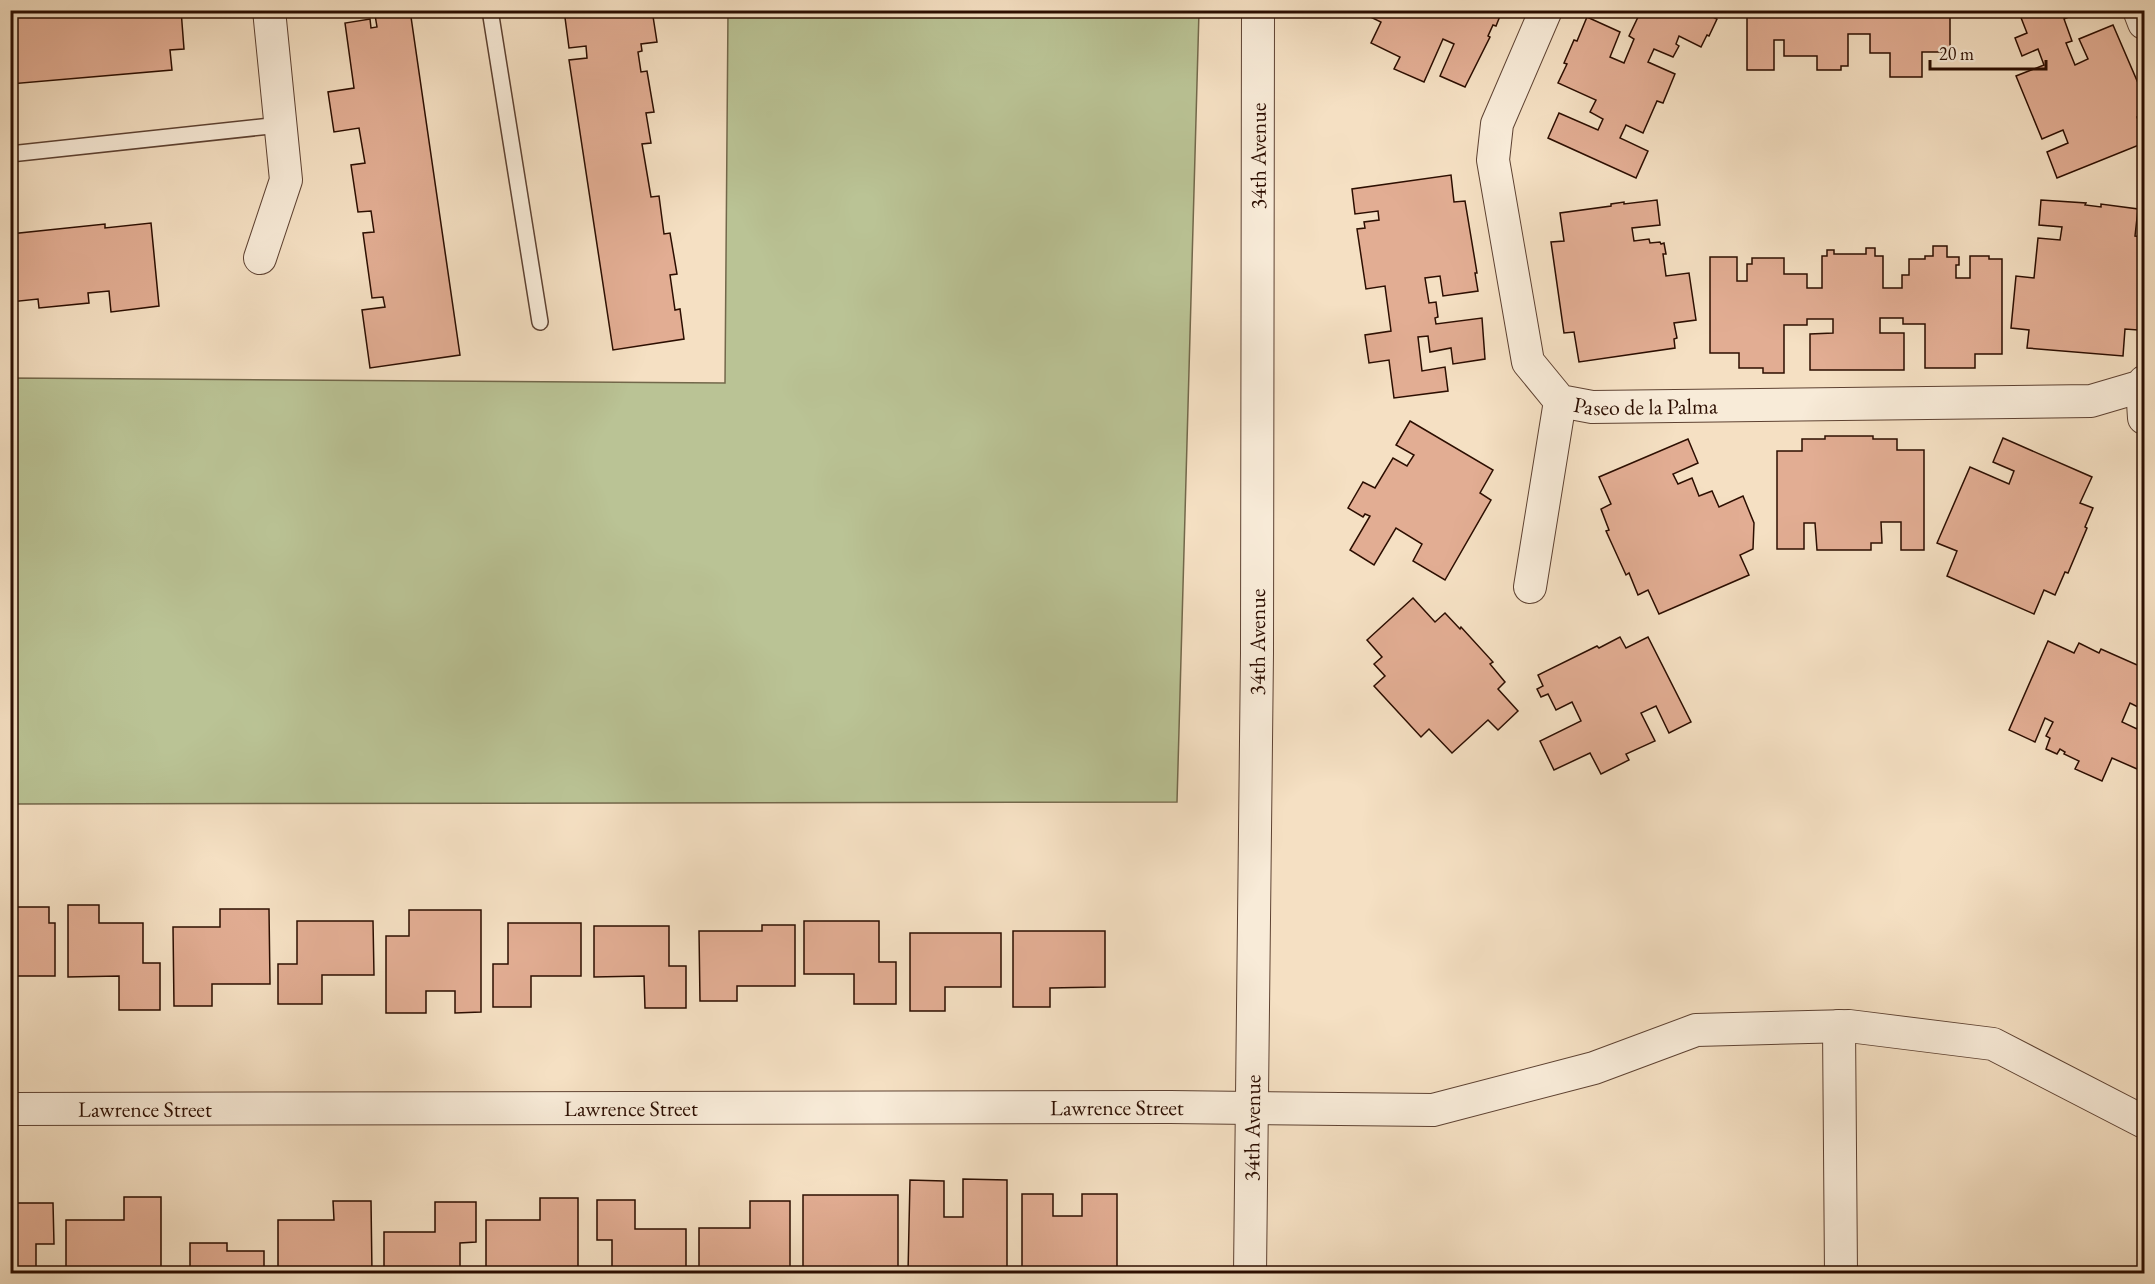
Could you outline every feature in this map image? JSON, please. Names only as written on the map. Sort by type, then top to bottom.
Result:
[{"type":"street","points":[[260,258],[286,180],[269,10]]},
{"type":"street","name":"34th Avenue","points":[[1250,1274],[1257,653],[1258,10]]},
{"type":"street","name":"Paseo de la Palma","points":[[1546,10],[1497,124],[1493,160],[1528,362],[1560,400],[1592,407],[2091,401],[2143,384]]},
{"type":"street","points":[[2139,10],[2145,23]]},
{"type":"street","points":[[2143,384],[2145,418]]},
{"type":"street","points":[[1530,586],[1560,400]]},
{"type":"street","points":[[1839,1026],[1841,1274]]},
{"type":"street","name":"Lawrence Street","points":[[10,1109],[1158,1107],[1433,1110],[1594,1068],[1696,1030],[1839,1026],[1993,1044],[2145,1122]]},
{"type":"lane","points":[[490,10],[540,322]]},
{"type":"lane","points":[[10,154],[280,125]]},
{"type":"green space","points":[[728,11],[1199,11],[1177,802],[11,804],[11,378],[725,383]]},
{"type":"building","points":[[10,10],[181,10],[184,49],[170,50],[172,70],[10,84]]},
{"type":"building","points":[[410,10],[460,355],[370,368],[362,310],[385,307],[383,297],[372,298],[363,233],[374,232],[371,211],[358,212],[351,165],[365,163],[359,128],[334,132],[328,92],[354,88],[345,23],[370,19],[371,28],[377,27],[375,15]]},
{"type":"building","points":[[564,10],[652,10],[657,42],[641,44],[642,51],[638,52],[641,72],[647,71],[654,112],[646,113],[651,143],[642,144],[651,197],[659,196],[664,234],[670,233],[677,274],[670,275],[675,310],[680,309],[684,339],[613,350],[569,60],[587,58],[586,46],[569,48]]},
{"type":"building","points":[[1356,10],[1502,11],[1496,26],[1493,25],[1488,36],[1490,37],[1465,87],[1440,76],[1454,44],[1443,39],[1424,82],[1394,69],[1400,57],[1371,43],[1381,22]]},
{"type":"building","points":[[1624,10],[1699,10],[1717,19],[1701,47],[1679,36],[1676,44],[1679,46],[1673,57],[1654,49],[1648,62],[1675,74],[1663,103],[1657,101],[1643,133],[1626,125],[1620,138],[1648,151],[1636,178],[1548,138],[1559,113],[1598,130],[1603,119],[1590,112],[1596,100],[1558,83],[1567,64],[1564,63],[1574,40],[1577,41],[1587,17],[1620,32],[1610,57],[1624,63],[1634,39],[1629,36],[1638,17]]},
{"type":"building","points":[[1747,10],[1917,10],[1917,17],[1950,17],[1950,52],[1922,52],[1922,77],[1890,77],[1890,53],[1870,53],[1870,34],[1848,34],[1848,66],[1841,66],[1841,70],[1817,70],[1817,56],[1784,56],[1784,40],[1774,40],[1774,70],[1747,70]]},
{"type":"building","points":[[2018,10],[2084,10],[2064,19],[2072,41],[2066,43],[2075,65],[2088,59],[2079,39],[2113,25],[2141,90],[2139,91],[2144,105],[2144,115],[2137,117],[2144,143],[2057,178],[2047,152],[2068,143],[2063,130],[2042,139],[2016,76],[2044,65],[2038,49],[2022,56],[2015,38],[2027,33]]},
{"type":"building","points":[[1451,175],[1454,202],[1465,201],[1478,291],[1443,296],[1440,276],[1425,278],[1429,303],[1436,302],[1438,317],[1435,318],[1436,324],[1482,318],[1485,359],[1453,364],[1451,348],[1430,352],[1428,336],[1418,337],[1422,371],[1445,367],[1448,391],[1394,398],[1389,360],[1369,363],[1365,335],[1391,331],[1385,286],[1366,289],[1357,229],[1365,228],[1364,222],[1379,220],[1378,211],[1355,214],[1352,189]]},
{"type":"building","points":[[1657,200],[1660,225],[1632,228],[1634,241],[1649,239],[1650,243],[1664,243],[1666,276],[1689,273],[1696,320],[1674,323],[1677,338],[1674,339],[1675,348],[1579,362],[1574,332],[1564,333],[1551,242],[1564,241],[1560,213],[1624,202],[1624,204]]},
{"type":"building","points":[[2041,200],[2138,209],[2135,236],[2144,237],[2143,308],[2139,307],[2138,330],[2125,329],[2123,356],[2027,348],[2029,330],[2011,328],[2016,276],[2034,278],[2038,238],[2060,240],[2062,227],[2039,225]]},
{"type":"building","points":[[151,223],[159,306],[111,312],[109,291],[88,293],[89,303],[39,308],[38,299],[10,302],[10,234],[105,224],[105,228]]},
{"type":"building","points":[[1933,246],[1947,246],[1947,257],[1959,257],[1959,265],[1956,265],[1956,278],[1970,278],[1970,256],[2002,259],[2002,354],[1975,354],[1975,368],[1925,368],[1925,324],[1903,324],[1903,318],[1880,318],[1880,333],[1904,333],[1904,370],[1810,370],[1810,334],[1833,333],[1833,319],[1807,319],[1807,325],[1784,325],[1784,373],[1763,373],[1763,368],[1739,368],[1739,353],[1710,353],[1710,257],[1737,257],[1737,281],[1747,281],[1747,264],[1752,264],[1752,258],[1784,258],[1784,274],[1807,274],[1807,288],[1822,288],[1822,256],[1827,256],[1827,250],[1834,250],[1834,254],[1866,254],[1866,248],[1875,248],[1875,256],[1883,256],[1883,288],[1902,288],[1902,275],[1909,275],[1909,259],[1925,259],[1925,256],[1933,256]]},
{"type":"building","points":[[1410,421],[1493,470],[1480,493],[1491,500],[1445,580],[1413,561],[1422,544],[1396,528],[1374,565],[1350,550],[1370,516],[1365,514],[1363,517],[1348,508],[1363,482],[1375,488],[1393,458],[1407,466],[1414,455],[1396,445]]},
{"type":"building","points":[[1825,436],[1873,436],[1873,439],[1897,439],[1897,450],[1924,450],[1924,550],[1901,550],[1901,522],[1881,522],[1882,543],[1871,543],[1871,550],[1817,550],[1815,523],[1804,523],[1804,549],[1777,549],[1777,451],[1802,451],[1802,439],[1825,439]]},
{"type":"building","points":[[2003,438],[2092,477],[2080,503],[2093,508],[2068,573],[2065,572],[2055,595],[2044,590],[2034,614],[1947,576],[1957,551],[1937,543],[1970,467],[2009,484],[2014,471],[1993,462]]},
{"type":"building","points":[[1688,439],[1698,463],[1673,474],[1678,484],[1692,478],[1699,496],[1712,491],[1719,507],[1743,496],[1754,523],[1753,549],[1740,555],[1749,575],[1659,614],[1648,590],[1638,595],[1606,531],[1609,530],[1601,509],[1611,504],[1599,477]]},
{"type":"building","points":[[1413,598],[1435,622],[1445,613],[1460,629],[1461,627],[1493,662],[1490,664],[1505,682],[1498,689],[1518,711],[1498,730],[1488,720],[1452,753],[1429,729],[1421,737],[1374,686],[1385,676],[1374,664],[1382,657],[1367,640]]},
{"type":"building","points":[[1620,637],[1626,648],[1648,637],[1691,722],[1669,733],[1656,706],[1641,713],[1655,741],[1626,754],[1629,760],[1601,774],[1590,753],[1554,770],[1540,741],[1581,721],[1572,702],[1556,710],[1548,694],[1541,697],[1537,689],[1543,686],[1538,675]]},
{"type":"building","points":[[2048,641],[2074,653],[2079,643],[2099,653],[2101,649],[2144,668],[2144,710],[2130,703],[2122,722],[2137,729],[2141,719],[2144,720],[2144,772],[2112,758],[2102,781],[2075,769],[2079,761],[2064,754],[2065,752],[2060,749],[2057,754],[2046,749],[2050,738],[2046,736],[2053,722],[2045,718],[2035,742],[2009,730]]},
{"type":"building","points":[[68,905],[99,905],[99,923],[143,923],[143,963],[160,963],[160,1010],[119,1010],[119,976],[68,977]]},
{"type":"building","points":[[10,907],[49,907],[49,923],[55,923],[55,976],[10,976]]},
{"type":"building","points":[[220,909],[269,909],[270,984],[212,984],[212,1006],[174,1006],[173,927],[220,927]]},
{"type":"building","points":[[409,910],[481,910],[481,1012],[455,1013],[455,991],[426,991],[426,1013],[386,1013],[386,936],[409,936]]},
{"type":"building","points":[[297,921],[373,921],[374,975],[322,975],[322,1004],[278,1004],[278,964],[297,964]]},
{"type":"building","points":[[804,921],[879,921],[879,962],[896,962],[896,1004],[854,1004],[854,974],[804,974]]},
{"type":"building","points":[[508,923],[581,923],[581,976],[531,976],[531,1007],[493,1007],[493,964],[508,964]]},
{"type":"building","points":[[762,925],[795,925],[795,986],[737,986],[737,1001],[700,1001],[699,931],[762,931]]},
{"type":"building","points":[[594,926],[669,926],[669,966],[686,966],[686,1008],[645,1008],[644,976],[594,977]]},
{"type":"building","points":[[1013,931],[1105,931],[1105,987],[1050,988],[1050,1007],[1013,1007]]},
{"type":"building","points":[[910,933],[1001,933],[1001,987],[945,987],[945,1011],[910,1011]]},
{"type":"building","points":[[963,1179],[1007,1180],[1007,1274],[908,1273],[910,1180],[944,1181],[944,1217],[963,1217]]},
{"type":"building","points":[[1022,1194],[1053,1194],[1053,1216],[1082,1216],[1082,1194],[1117,1194],[1117,1271],[1022,1274]]},
{"type":"building","points":[[803,1195],[898,1195],[898,1274],[803,1274]]},
{"type":"building","points":[[124,1197],[161,1197],[161,1274],[66,1274],[66,1220],[124,1220]]},
{"type":"building","points":[[540,1198],[578,1198],[578,1274],[486,1274],[486,1220],[540,1220]]},
{"type":"building","points":[[597,1200],[635,1200],[635,1229],[686,1229],[686,1274],[612,1274],[612,1240],[597,1240]]},
{"type":"building","points":[[333,1201],[371,1201],[372,1273],[278,1274],[278,1220],[334,1220]]},
{"type":"building","points":[[750,1201],[790,1201],[790,1274],[699,1274],[699,1228],[750,1228]]},
{"type":"building","points":[[435,1202],[476,1202],[476,1242],[460,1243],[460,1274],[384,1274],[384,1232],[435,1232]]},
{"type":"building","points":[[13,1203],[53,1203],[54,1244],[36,1244],[36,1274],[10,1274]]},
{"type":"building","points":[[190,1243],[227,1243],[227,1251],[264,1251],[264,1274],[190,1274]]}]
